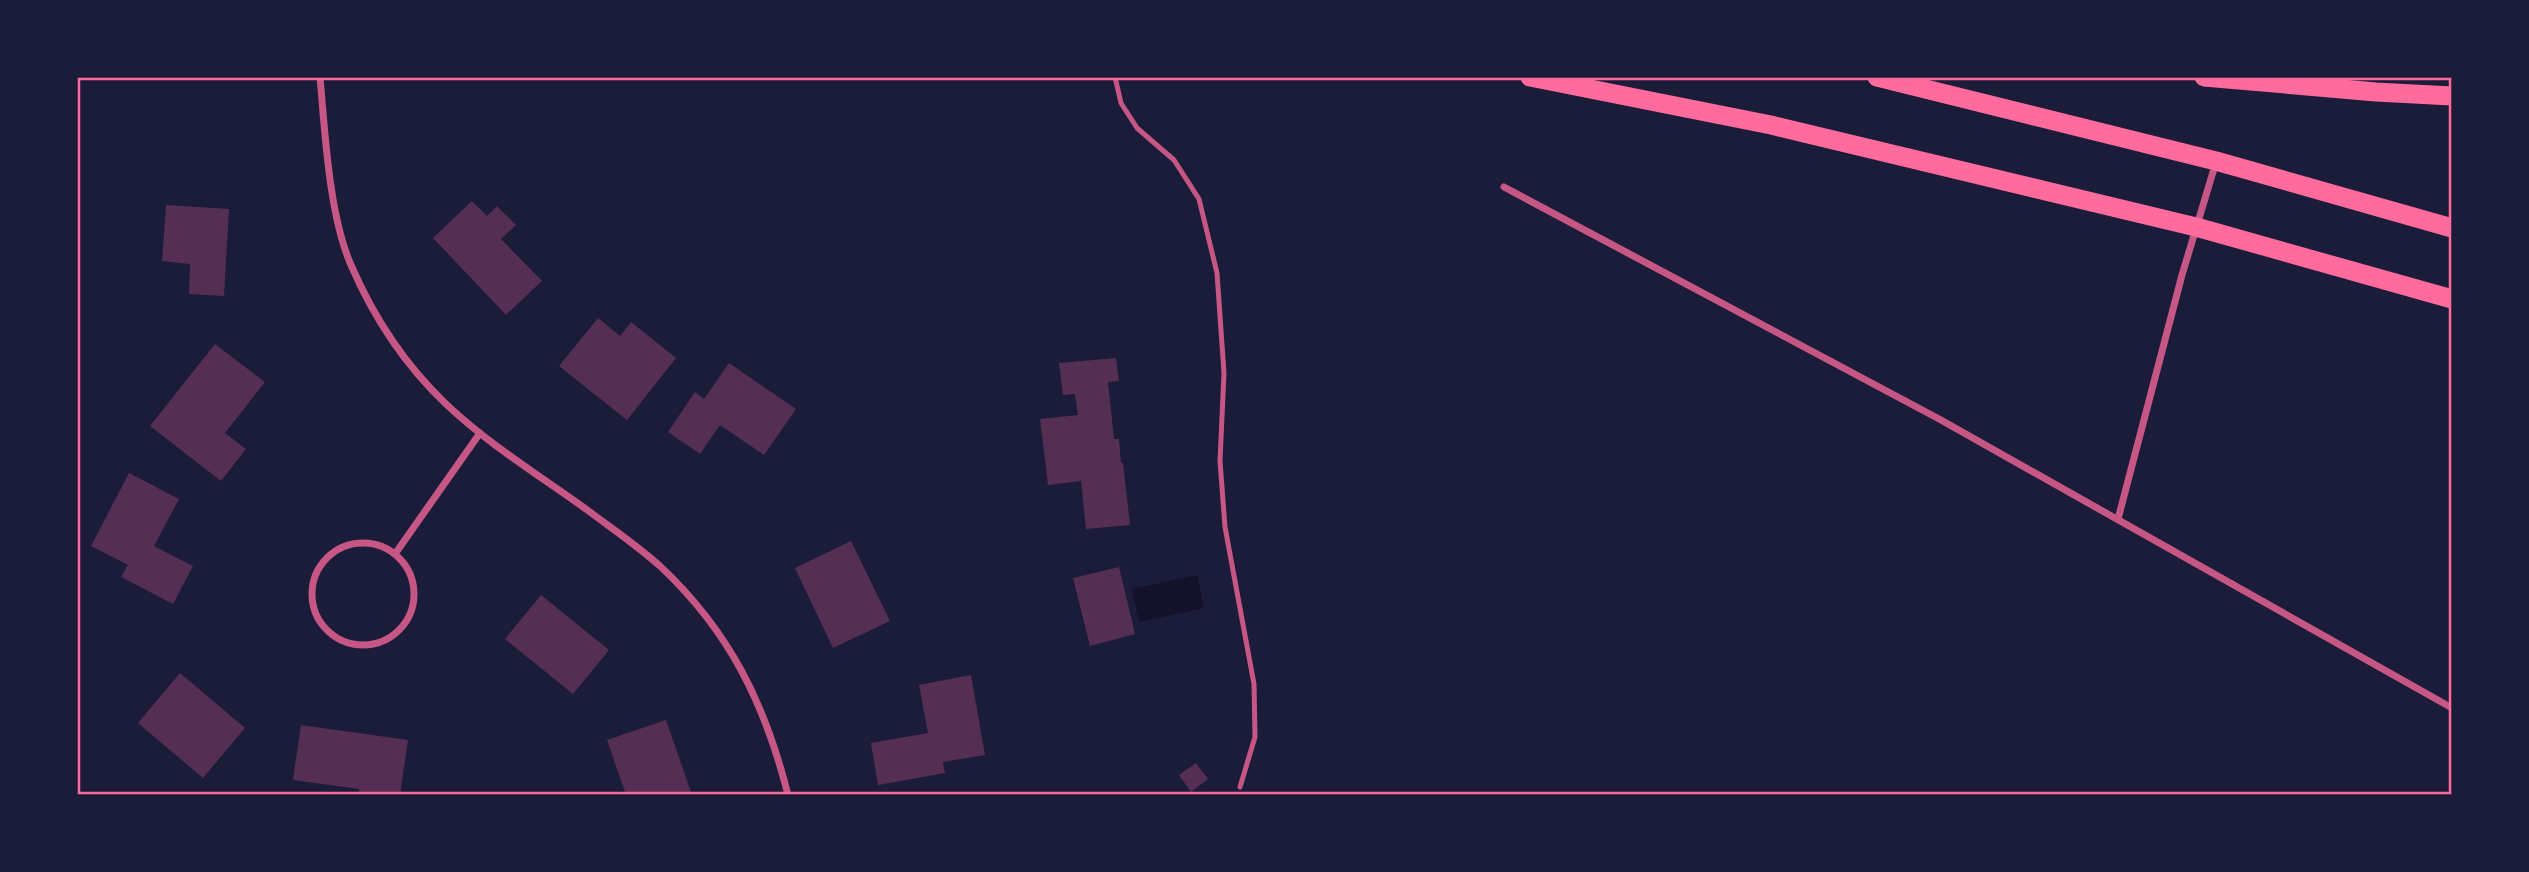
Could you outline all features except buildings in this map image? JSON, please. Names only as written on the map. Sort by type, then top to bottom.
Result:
[{"type":"highway","points":[[1530,77],[1771,125],[2196,227],[2452,299]]},
{"type":"highway","points":[[1877,77],[2216,161],[2452,228]]},
{"type":"highway","points":[[2204,77],[2452,96]]},
{"type":"street","points":[[320,77],[338,225],[350,262],[383,328],[445,403],[480,433],[633,544],[661,567],[695,603],[743,671],[767,721],[788,795]]},
{"type":"street","points":[[2118,519],[2216,161]]},
{"type":"street","points":[[1504,187],[1929,414],[2452,708]]},
{"type":"street","points":[[395,554],[480,433]]},
{"type":"street","points":[[353,544],[382,546],[395,554],[405,565],[414,592],[413,607],[398,632],[372,645],[343,642],[330,634],[314,611],[311,596],[318,568],[327,557],[353,544]]},
{"type":"lane","points":[[1115,77],[1121,103],[1137,128],[1174,160],[1199,200],[1217,273],[1224,373],[1220,461],[1225,527],[1254,684],[1255,737],[1240,787]]},
{"type":"shaded area","points":[[1197,575],[1204,608],[1139,622],[1132,589]]}]
